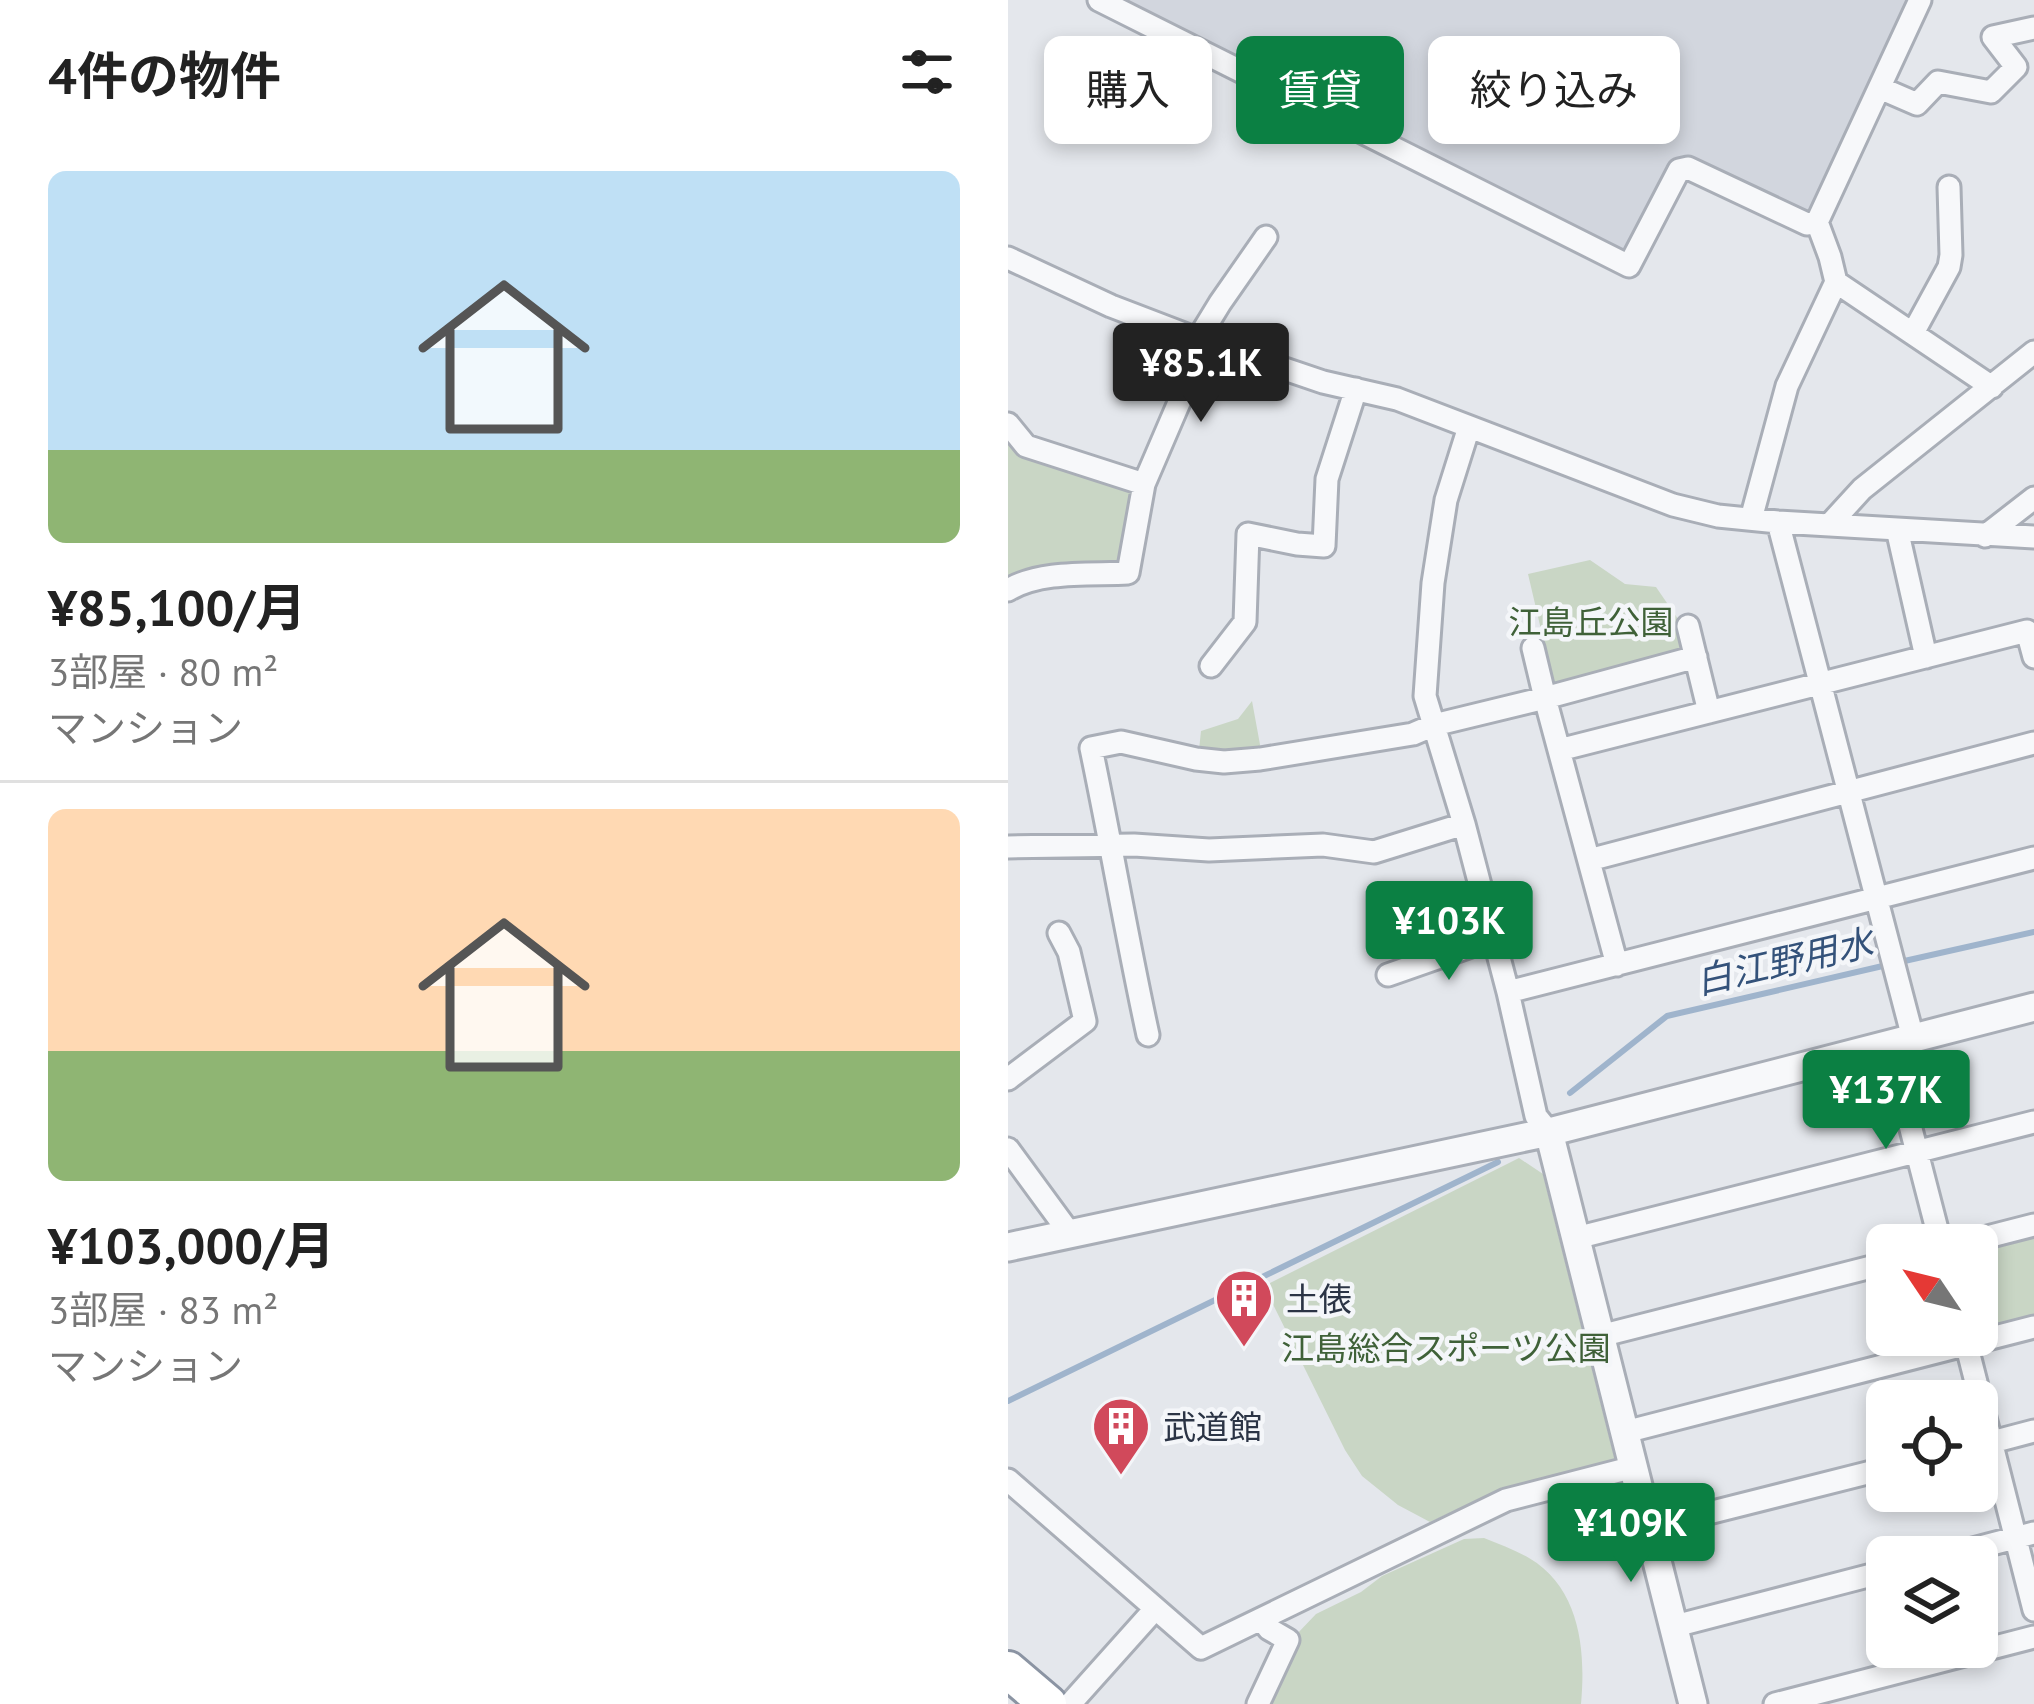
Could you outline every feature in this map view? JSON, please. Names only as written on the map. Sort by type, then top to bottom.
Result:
[{"type":"highway","points":[[1008,1670],[1048,1704]]},
{"type":"street","points":[[1099,0],[1629,266],[1679,170],[1688,168],[1807,224],[1817,222]]},
{"type":"street","points":[[1751,519],[1787,386],[1836,282],[1817,222],[1920,0]]},
{"type":"street","points":[[1880,88],[1917,104],[1939,82],[1991,92],[2016,68],[1993,38],[2034,28]]},
{"type":"street","points":[[1913,333],[1952,255],[1948,187]]},
{"type":"street","points":[[1008,590],[1060,576],[1128,573],[1144,484],[1202,341],[1220,303],[1266,237]]},
{"type":"street","points":[[1008,258],[1111,306],[1202,341],[1322,382],[1396,399],[1673,505],[1718,516],[1778,522],[2034,537]]},
{"type":"street","points":[[1836,282],[1992,387]]},
{"type":"street","points":[[1830,524],[1862,489],[2034,352]]},
{"type":"street","points":[[1210,666],[1245,622],[1248,534],[1324,546],[1327,478],[1356,389]]},
{"type":"street","points":[[1008,424],[1026,446],[1144,484]]},
{"type":"street","points":[[1469,427],[1446,500],[1433,583],[1425,696],[1464,824],[1536,1116],[1549,1132],[1693,1704]]},
{"type":"street","points":[[1985,536],[2034,498]]},
{"type":"street","points":[[1778,522],[1897,976],[1915,1152],[1935,1224]]},
{"type":"street","points":[[1897,529],[1926,657]]},
{"type":"street","points":[[1688,626],[1709,712]]},
{"type":"street","points":[[1559,750],[2027,631],[2034,657]]},
{"type":"street","points":[[1533,648],[1617,965]]},
{"type":"street","points":[[1148,1034],[1091,748],[1121,742],[1196,759],[1260,759],[1413,734],[1696,657]]},
{"type":"street","points":[[1588,860],[2034,743]]},
{"type":"street","points":[[1008,847],[1134,845],[1209,850],[1323,845],[1373,853],[1464,824]]},
{"type":"street","points":[[1508,992],[2034,858]]},
{"type":"street","points":[[1008,1079],[1085,1022],[1069,952],[1059,933]]},
{"type":"street","points":[[1388,975],[1494,938]]},
{"type":"street","points":[[1008,1247],[1549,1132],[2034,1007]]},
{"type":"street","points":[[1576,1238],[2034,1122]]},
{"type":"street","points":[[1008,1149],[1071,1235]]},
{"type":"street","points":[[1998,1234],[2034,1225]]},
{"type":"street","points":[[1600,1336],[1866,1268]]},
{"type":"street","points":[[1998,1334],[2034,1327]]},
{"type":"street","points":[[1625,1432],[1907,1356]]},
{"type":"street","points":[[1998,1440],[2034,1431]]},
{"type":"street","points":[[1008,1480],[1201,1648],[1506,1500],[1634,1467]]},
{"type":"street","points":[[1649,1528],[1866,1473]]},
{"type":"street","points":[[1998,1475],[2025,1536],[2034,1610]]},
{"type":"street","points":[[1675,1626],[1866,1576]]},
{"type":"street","points":[[1070,1704],[1155,1609]]},
{"type":"street","points":[[1258,1704],[1288,1640],[1261,1619]]},
{"type":"street","points":[[1775,1704],[2034,1637]]},
{"type":"shaded area","points":[[1111,0],[1912,0],[1815,209],[1806,212],[1689,163],[1628,251],[1616,252],[1400,144],[1404,144],[1404,36],[1236,36],[1236,62],[1212,50],[1212,36],[1183,36]]},
{"type":"green space","points":[[1008,435],[1126,485],[1133,494],[1121,558],[1116,563],[1017,573],[1008,579]]},
{"type":"green space","name":"江島丘公園","points":[[1590,560],[1625,584],[1656,587],[1678,619],[1687,652],[1554,685],[1528,574]]},
{"type":"green space","points":[[1252,701],[1261,750],[1199,750],[1201,731],[1238,719]]},
{"type":"green space","name":"江島総合スポーツ公園","points":[[1519,1158],[1543,1174],[1615,1460],[1501,1489],[1430,1522],[1398,1505],[1362,1476],[1264,1286]]},
{"type":"green space","points":[[2034,1233],[2034,1320],[1998,1329],[1998,1242]]},
{"type":"green space","points":[[1484,1538],[1546,1571],[1569,1603],[1580,1642],[1581,1704],[1263,1704],[1296,1635],[1316,1614],[1382,1576],[1464,1539]]},
{"type":"waterway","name":"白江野用水","points":[[1900,962],[2034,932]]},
{"type":"waterway","name":"白江野用水","points":[[1570,1093],[1667,1016],[1887,965]]},
{"type":"waterway","points":[[1008,1401],[1498,1162]]},
{"type":"place","name":"土俵","points":[[1244,1349]]},
{"type":"place","name":"武道館","points":[[1121,1477]]}]
